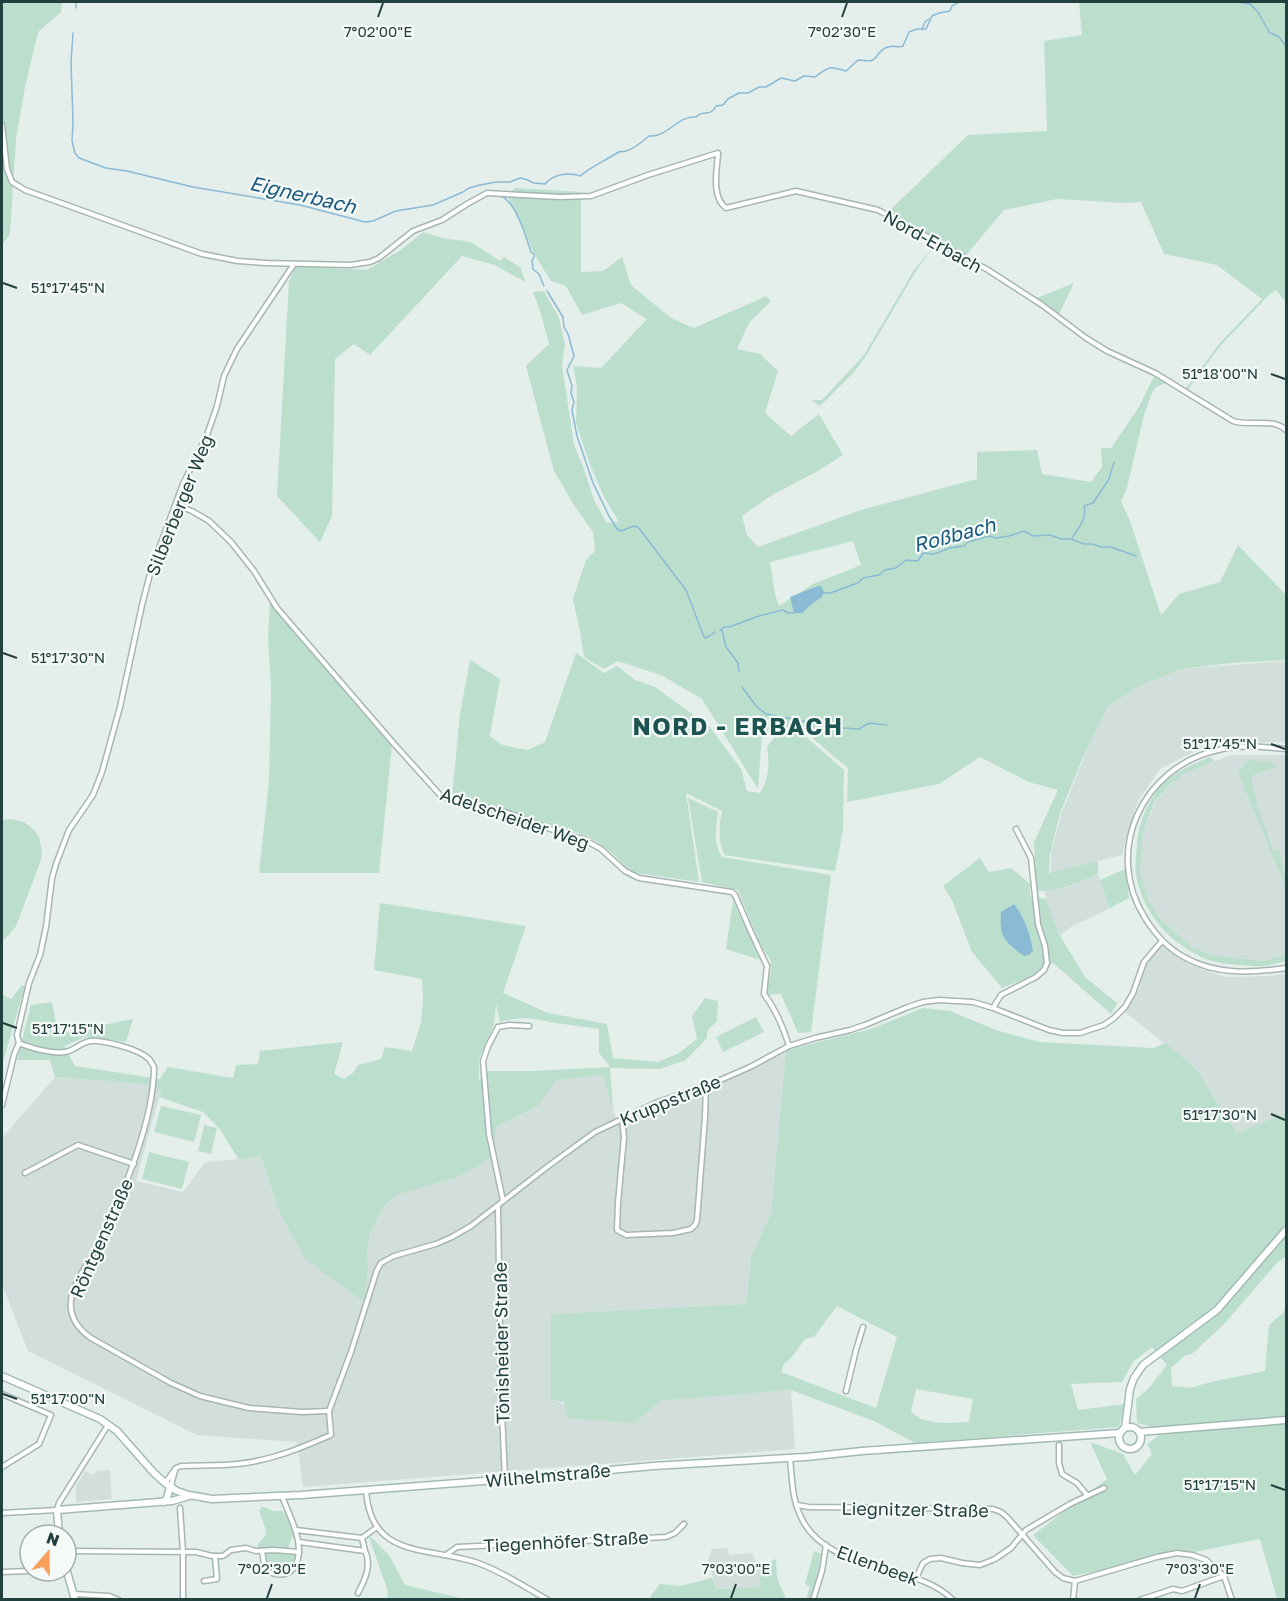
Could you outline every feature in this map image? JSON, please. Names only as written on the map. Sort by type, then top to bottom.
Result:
[{"type":"main road","points":[[1128,1411],[1137,1431],[1138,1445],[1131,1449],[1123,1447],[1122,1432],[1134,1378],[1143,1365],[1217,1310],[1287,1230]]},
{"type":"main road","points":[[2,1376],[108,1424],[117,1431],[153,1473],[168,1485],[189,1495]]},
{"type":"main road","points":[[1122,1432],[1162,1431],[1287,1420]]},
{"type":"main road","name":"Wilhelmstraße","points":[[57,1510],[164,1502],[189,1495],[212,1499],[282,1496],[651,1466],[1122,1432]]},
{"type":"main road","points":[[164,1502],[167,1498],[168,1485]]},
{"type":"main road","points":[[57,1510],[58,1523]]},
{"type":"street","points":[[2,125],[12,182],[25,190],[202,254],[238,261],[294,264]]},
{"type":"street","name":"Nord-Erbach","points":[[294,264],[370,262],[387,253],[413,231],[442,220],[487,193],[560,197],[591,196],[718,153],[717,194],[719,203],[726,208],[796,191],[878,210],[988,270],[1107,351],[1155,373],[1233,421],[1280,424],[1287,430]]},
{"type":"street","name":"Silberberger Weg","points":[[2,1105],[19,1043],[18,1027],[46,927],[52,878],[69,830],[93,795],[102,772],[120,707],[151,570],[183,484],[207,435],[224,376],[237,349],[294,264]]},
{"type":"street","name":"Adelscheider Weg","points":[[176,505],[210,521],[231,542],[254,571],[278,608],[441,796],[508,813],[583,839],[601,849],[625,871],[639,878],[732,892],[767,966],[764,994],[780,1021],[789,1046]]},
{"type":"street","points":[[1287,749],[1251,746],[1216,750],[1185,762],[1168,774],[1143,802],[1130,840],[1129,864],[1131,885],[1139,909],[1162,941],[1184,957],[1196,963],[1238,972],[1287,968]]},
{"type":"street","points":[[993,1008],[1001,995],[1036,977],[1044,970],[1047,963],[1045,946],[1038,924],[1031,858],[1016,829]]},
{"type":"street","name":"Kruppstraße","points":[[329,1411],[381,1263],[394,1256],[436,1244],[471,1226],[589,1136],[658,1102],[750,1067],[789,1046],[865,1025],[923,1002],[962,1000],[993,1008],[1063,1033],[1094,1030],[1114,1018],[1125,1007],[1144,962],[1162,941]]},
{"type":"street","points":[[503,1202],[489,1134],[483,1061],[498,1027],[529,1026]]},
{"type":"street","name":"Röntgenstraße","points":[[19,1043],[43,1050],[66,1052],[92,1040],[116,1044],[136,1051],[149,1059],[154,1067],[154,1078],[134,1164],[108,1229],[70,1299],[72,1317],[80,1330],[171,1383],[200,1396],[249,1408],[302,1412],[329,1411]]},
{"type":"street","points":[[622,1119],[624,1137],[617,1230],[626,1235],[688,1231],[698,1220],[706,1085]]},
{"type":"street","name":"Röntgenstraße","points":[[26,1173],[78,1145],[134,1164]]},
{"type":"street","name":"Tönisheider Straße","points":[[498,1206],[505,1479]]},
{"type":"street","points":[[846,1391],[863,1327]]},
{"type":"street","points":[[2,1394],[51,1415],[39,1444],[2,1467]]},
{"type":"street","points":[[168,1485],[175,1470],[181,1466],[236,1464],[267,1460],[331,1435],[329,1411]]},
{"type":"street","points":[[57,1510],[108,1424]]},
{"type":"street","points":[[1059,1445],[1059,1463],[1062,1474],[1077,1483],[1087,1495]]},
{"type":"street","name":"Ellenbeek","points":[[790,1457],[792,1481],[801,1517],[808,1529],[826,1545],[860,1562],[916,1578],[939,1588],[953,1599]]},
{"type":"street","points":[[916,1578],[923,1563],[930,1559],[941,1558],[980,1565],[996,1559],[1011,1548],[1026,1530],[1087,1495],[1104,1488]]},
{"type":"street","points":[[366,1490],[370,1516],[387,1538],[402,1546],[421,1551],[467,1559],[488,1567],[548,1599]]},
{"type":"street","points":[[262,1551],[265,1570],[276,1574],[289,1573],[298,1562],[299,1542],[282,1496]]},
{"type":"street","points":[[63,1497],[64,1504],[69,1509]]},
{"type":"street","name":"Liegnitzer Straße","points":[[797,1505],[993,1509],[1007,1517],[1055,1572],[1063,1578],[1075,1581]]},
{"type":"street","points":[[180,1508],[183,1599]]},
{"type":"street","name":"Wilhelmstraße","points":[[2,1514],[57,1510]]},
{"type":"street","name":"Tiegenhöfer Straße","points":[[446,1555],[457,1547],[666,1537],[675,1533],[684,1524]]},
{"type":"street","points":[[296,1530],[362,1538],[377,1527]]},
{"type":"street","points":[[358,1593],[366,1578],[368,1565],[368,1554],[362,1538]]},
{"type":"street","points":[[299,1542],[365,1551]]},
{"type":"street","points":[[813,1599],[822,1571],[826,1545]]},
{"type":"street","points":[[78,1551],[196,1552],[215,1556],[223,1556],[231,1550],[246,1548],[299,1552]]},
{"type":"street","points":[[1073,1599],[1075,1581],[1177,1553],[1206,1560],[1224,1576],[1232,1599]]},
{"type":"street","points":[[204,1581],[217,1579],[215,1556]]},
{"type":"street","points":[[2,1572],[18,1571]]},
{"type":"street","points":[[1140,1599],[1173,1589],[1182,1591],[1224,1576]]},
{"type":"street","points":[[74,1597],[109,1596],[119,1599]]},
{"type":"shaded area","points":[[1286,661],[1286,742],[1212,743],[1161,768],[1138,801],[1122,855],[1051,873],[1051,853],[1061,815],[1103,710],[1138,685],[1181,669]]},
{"type":"shaded area","points":[[1231,755],[1286,755],[1286,954],[1264,961],[1212,955],[1192,947],[1159,918],[1148,899],[1140,872],[1143,833],[1155,803],[1168,786],[1184,774]]},
{"type":"shaded area","points":[[1098,874],[1110,908],[1071,927],[1060,936],[1045,891],[1068,887]]},
{"type":"shaded area","points":[[1163,946],[1190,965],[1225,977],[1286,974],[1286,1113],[1237,1133],[1197,1070],[1125,1012],[1140,988],[1142,974],[1149,960]]},
{"type":"shaded area","points":[[786,1050],[771,1213],[751,1257],[746,1304],[551,1314],[551,1400],[635,1423],[660,1401],[791,1390],[795,1449],[303,1487],[297,1442],[197,1435],[28,1351],[2,1284],[2,1138],[55,1077],[144,1084],[161,1090],[136,1181],[183,1192],[205,1162],[261,1157],[278,1209],[368,1266],[367,1248],[371,1232],[382,1208],[397,1195],[458,1177],[497,1126],[538,1106],[557,1080],[603,1075],[618,1125],[664,1104],[710,1087]]},
{"type":"shaded area","points":[[110,1470],[112,1499],[76,1502],[76,1486],[85,1471],[93,1475],[97,1471]]},
{"type":"shaded area","points":[[728,1548],[729,1555],[752,1553],[759,1567],[761,1587],[716,1589],[708,1560],[712,1549]]},
{"type":"green space","points":[[2,2],[62,2],[61,12],[38,32],[16,139],[10,234],[2,245]]},
{"type":"green space","points":[[1079,2],[1286,2],[1286,302],[1276,290],[1268,296],[1221,345],[1186,392],[1184,391],[1219,344],[1262,299],[1217,265],[1164,254],[1141,202],[1057,199],[1004,210],[967,254],[888,212],[968,135],[1047,131],[1044,41],[1082,35]]},
{"type":"green space","points":[[515,188],[581,192],[581,272],[603,271],[622,257],[631,285],[671,318],[694,328],[766,296],[771,301],[749,323],[737,349],[760,354],[778,371],[765,413],[791,436],[819,414],[843,455],[772,495],[742,516],[747,535],[758,547],[861,510],[977,479],[977,452],[1037,450],[1042,474],[1091,482],[1102,467],[1101,448],[1111,448],[1139,407],[1155,374],[1170,381],[1156,387],[1151,395],[1127,488],[1121,501],[1130,521],[1161,615],[1179,594],[1220,582],[1238,545],[1286,595],[1286,660],[1181,669],[1139,686],[1107,707],[1060,813],[1050,855],[1049,873],[1098,861],[1098,874],[1061,888],[1037,891],[1034,842],[1058,790],[1029,782],[980,757],[939,784],[847,802],[848,768],[798,726],[762,733],[758,789],[702,699],[663,676],[618,661],[604,669],[584,657],[573,599],[586,560],[595,551],[593,532],[554,471],[526,366],[549,344],[533,292],[544,291],[559,318],[565,344],[562,365],[574,445],[594,500],[607,523],[619,522],[604,497],[576,423],[577,387],[573,366],[601,368],[647,319],[621,303],[582,315],[566,286],[551,281],[535,255],[507,195]],"holes":[[[853,541],[861,565],[813,584],[779,606],[770,562]]]},
{"type":"green space","points":[[423,232],[442,238],[471,242],[500,261],[504,257],[520,267],[526,282],[492,264],[462,256],[370,355],[354,344],[335,359],[332,516],[320,542],[277,496],[289,281],[296,266],[367,270],[401,250]]},
{"type":"green space","points":[[932,248],[855,371],[820,406],[811,400],[822,400],[864,355],[914,270]]},
{"type":"green space","points":[[1074,283],[1058,316],[1034,299]]},
{"type":"green space","points":[[270,598],[392,745],[379,873],[259,873],[269,781]]},
{"type":"green space","points":[[576,653],[604,673],[617,666],[635,680],[655,687],[709,726],[741,769],[747,791],[760,793],[768,771],[767,747],[776,735],[792,733],[806,737],[844,770],[843,829],[835,871],[724,855],[720,833],[722,811],[686,793],[699,882],[636,873],[596,841],[579,833],[545,824],[502,808],[452,796],[460,714],[470,660],[500,679],[490,736],[502,745],[528,750],[545,742]]},
{"type":"green space","points":[[1210,757],[1215,761],[1184,774],[1168,786],[1154,803],[1143,833],[1140,872],[1148,899],[1159,918],[1192,947],[1212,955],[1264,961],[1286,954],[1286,961],[1264,966],[1245,966],[1209,960],[1195,954],[1161,927],[1139,889],[1136,874],[1138,837],[1142,820],[1150,803],[1160,787],[1171,777]]},
{"type":"green space","points":[[1248,760],[1270,762],[1276,767],[1251,776],[1257,805],[1273,850],[1279,851],[1286,888],[1238,773]]},
{"type":"green space","points":[[688,798],[718,812],[716,840],[722,857],[831,875],[811,1032],[798,1033],[781,994],[768,995],[770,959],[761,946],[738,890],[702,882]]},
{"type":"green space","points":[[11,819],[24,822],[32,828],[39,837],[42,851],[41,860],[16,926],[2,941],[2,820]]},
{"type":"green space","points":[[980,858],[989,872],[1011,868],[1030,884],[1030,896],[1046,899],[1059,934],[1085,977],[1117,1003],[1111,1014],[1053,963],[1039,969],[1032,976],[1002,988],[972,952],[952,900],[943,886]]},
{"type":"green space","points":[[1125,869],[1129,898],[1110,908],[1100,880]]},
{"type":"green space","points":[[733,901],[760,960],[726,949]]},
{"type":"green space","points":[[380,903],[526,926],[503,993],[548,1013],[607,1024],[613,1058],[658,1062],[679,1053],[697,1039],[692,1016],[705,998],[718,1001],[717,1021],[707,1031],[707,1038],[686,1060],[660,1069],[610,1068],[613,1110],[603,1075],[557,1080],[538,1106],[497,1126],[490,1159],[458,1177],[397,1195],[382,1208],[371,1232],[367,1248],[368,1266],[364,1302],[305,1259],[278,1209],[261,1157],[238,1159],[220,1129],[203,1112],[159,1097],[161,1090],[144,1084],[55,1077],[50,1060],[17,1060],[31,1005],[52,1002],[58,1034],[133,1019],[126,1042],[86,1037],[64,1046],[75,1066],[160,1079],[168,1067],[233,1078],[236,1065],[258,1064],[260,1051],[343,1042],[334,1074],[344,1079],[353,1073],[358,1065],[381,1059],[385,1047],[412,1051],[421,1023],[422,979],[374,970]],"holes":[[[496,1004],[500,1022],[528,1018],[599,1029],[599,1053],[610,1067],[486,1071],[479,1080],[479,1059],[494,1025]]]},
{"type":"green space","points":[[22,985],[25,986],[2,1065],[2,995],[11,999]]},
{"type":"green space","points":[[923,1008],[950,1011],[996,1030],[1039,1042],[1153,1048],[1166,1043],[1197,1070],[1237,1133],[1286,1113],[1286,1256],[1276,1264],[1225,1323],[1192,1354],[1184,1356],[1171,1368],[1172,1386],[1190,1388],[1265,1371],[1269,1325],[1284,1312],[1286,1302],[1286,1599],[1277,1599],[1260,1539],[1073,1576],[1033,1535],[1107,1479],[1090,1442],[1123,1454],[1135,1475],[1152,1454],[1147,1444],[1158,1436],[1153,1427],[1137,1423],[1136,1399],[1148,1389],[1167,1365],[1152,1347],[1133,1362],[1122,1382],[1071,1384],[1078,1410],[1125,1404],[1119,1427],[915,1443],[874,1421],[791,1390],[660,1401],[635,1423],[568,1418],[564,1402],[551,1400],[551,1314],[746,1304],[751,1257],[771,1213],[786,1050],[871,1029]],"holes":[[[837,1306],[897,1337],[876,1408],[781,1372],[784,1364],[805,1339],[814,1337]],[[916,1389],[973,1399],[969,1422],[938,1423],[923,1420],[911,1412]]]},
{"type":"green space","points":[[756,1017],[764,1032],[723,1052],[716,1037]]},
{"type":"green space","points":[[161,1106],[201,1115],[194,1142],[154,1132]]},
{"type":"green space","points":[[204,1125],[217,1128],[211,1154],[198,1151]]},
{"type":"green space","points":[[149,1152],[189,1162],[182,1189],[142,1179]]},
{"type":"green space","points":[[261,1507],[282,1511],[287,1515],[295,1537],[292,1537],[288,1548],[258,1549],[258,1544],[265,1536],[266,1530],[259,1511]]},
{"type":"green space","points":[[368,1534],[389,1555],[405,1585],[465,1599],[388,1599],[387,1589]]},
{"type":"green space","points":[[814,1551],[821,1554],[816,1585],[811,1599],[796,1600],[806,1599],[810,1587],[805,1584]]},
{"type":"green space","points":[[268,1552],[297,1555],[295,1565],[289,1571],[270,1570],[266,1567],[265,1554]]},
{"type":"green space","points":[[776,1559],[777,1578],[786,1599],[650,1599],[660,1584],[680,1586],[712,1578],[716,1589],[761,1587],[759,1567]]},
{"type":"water","points":[[821,586],[824,592],[822,597],[802,613],[794,613],[790,597]]},
{"type":"water","points":[[1014,904],[1029,932],[1033,951],[1029,955],[1024,956],[1017,951],[1007,942],[1002,933],[1001,912]]},
{"type":"waterway","name":"Eignerbach","points":[[76,2],[76,8]]},
{"type":"waterway","name":"Eignerbach","points":[[73,33],[72,141],[79,158],[106,168],[193,187],[300,205],[365,222],[396,211],[433,205],[480,185],[510,182],[520,178],[545,184],[561,175],[580,176],[617,153],[635,147],[649,136],[661,134],[684,119],[711,112],[716,106],[723,105],[739,93],[748,93],[759,87],[766,87],[781,78],[795,81],[804,76],[815,77],[829,68],[846,71],[858,60],[873,60],[885,48],[903,46],[909,32],[926,29],[932,16],[950,11],[952,6],[959,2]]},
{"type":"waterway","points":[[1237,2],[1250,4],[1258,12],[1269,32],[1279,37],[1286,46]]},
{"type":"waterway","name":"Eignerbach","points":[[922,29],[929,19]]},
{"type":"waterway","name":"Roßbach","points":[[501,196],[511,205],[520,221],[531,252],[534,254],[533,269],[539,274],[544,286]]},
{"type":"waterway","name":"Roßbach","points":[[547,291],[563,317],[574,356],[567,370],[572,386],[571,393],[574,402],[572,410],[577,436],[593,483],[609,516],[617,529],[621,531],[634,526],[638,527],[686,590],[704,637],[715,632]]},
{"type":"waterway","points":[[1072,538],[1080,527],[1084,506],[1093,503],[1109,479],[1114,462]]},
{"type":"waterway","name":"Roßbach","points":[[822,593],[830,593],[858,583],[863,578],[879,575],[885,570],[896,568],[906,560],[918,561],[923,553],[934,554],[989,536],[996,538],[1024,531],[1033,536],[1050,535],[1084,544],[1111,547],[1136,556]]},
{"type":"waterway","name":"Roßbach","points":[[720,631],[724,627],[783,610],[794,613]]},
{"type":"waterway","points":[[722,630],[726,647],[738,663],[739,671]]},
{"type":"waterway","points":[[742,687],[756,706],[766,714],[808,722],[815,720],[844,728],[859,729],[869,723],[887,725]]},
{"type":"district","name":"NORD - ERBACH","points":[[738,725]]}]
